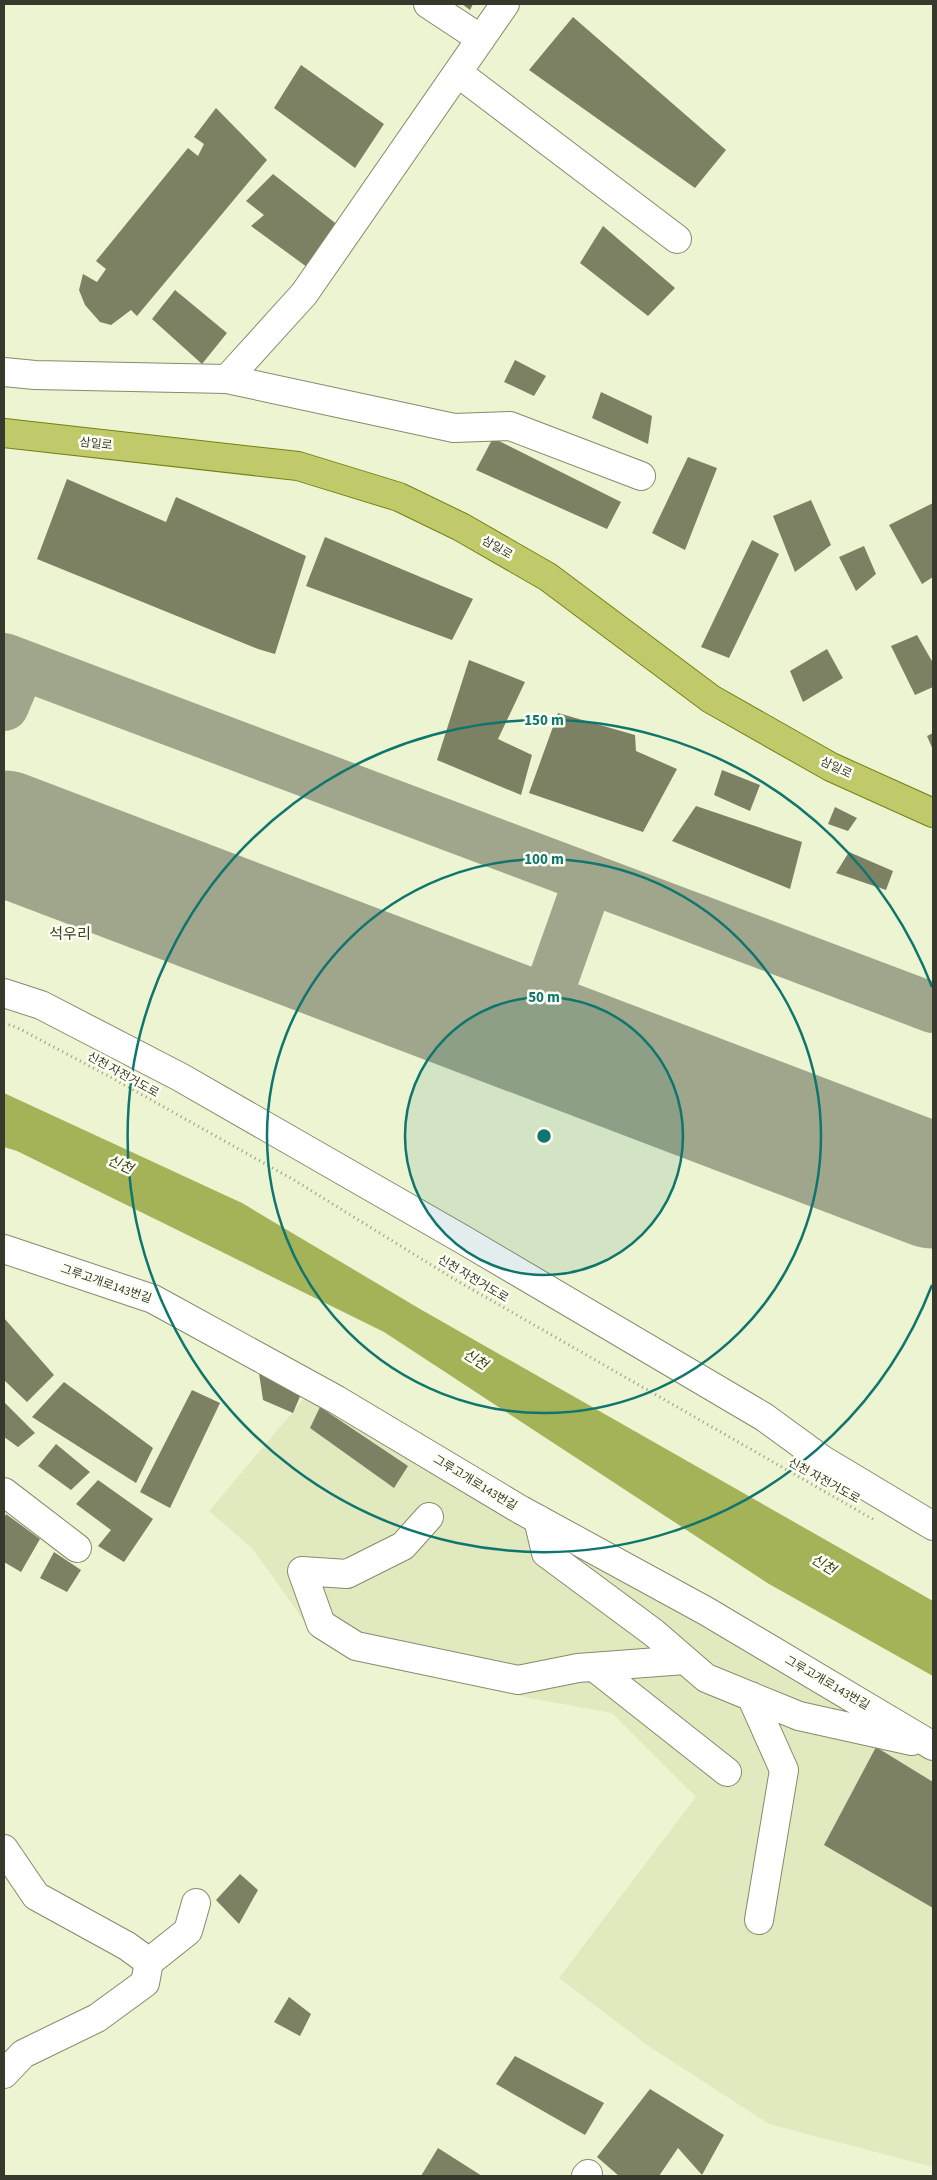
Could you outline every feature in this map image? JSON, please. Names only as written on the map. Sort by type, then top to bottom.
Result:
[{"type":"main road","name":"삼일로","points":[[4,433],[298,466],[399,496],[461,527],[548,577],[711,699],[831,767],[933,813]]},
{"type":"street","points":[[428,4],[481,39]]},
{"type":"street","points":[[227,379],[304,294],[505,4]]},
{"type":"street","points":[[458,73],[676,239]]},
{"type":"street","points":[[4,372],[36,375],[227,379],[454,428],[510,426],[641,476]]},
{"type":"street","points":[[4,993],[41,1005],[180,1077],[462,1239],[764,1417],[824,1460],[933,1526]]},
{"type":"street","name":"그루고개로143번길","points":[[4,1249],[153,1299],[337,1400],[538,1519],[706,1611],[933,1746]]},
{"type":"street","points":[[4,1492],[77,1548]]},
{"type":"street","points":[[429,1517],[403,1546],[347,1574],[302,1571],[321,1624],[356,1646],[518,1680],[578,1668],[685,1660]]},
{"type":"street","points":[[538,1519],[546,1553],[626,1612],[706,1678],[799,1716],[933,1746]]},
{"type":"street","points":[[594,1667],[727,1772]]},
{"type":"street","points":[[750,1696],[784,1770],[759,1920]]},
{"type":"street","points":[[4,1849],[36,1896],[127,1946],[149,1962]]},
{"type":"street","points":[[4,2074],[23,2054],[97,2018],[145,1983],[149,1962],[188,1931],[196,1903]]},
{"type":"path","name":"신천 자전거도로","points":[[4,1023],[16,1027],[114,1079],[294,1180],[454,1279],[884,1525]]},
{"type":"shaded area","points":[[308,1394],[839,1708],[933,1760],[933,2167],[769,2124],[647,2045],[559,1978],[696,1797],[612,1713],[529,1698],[387,1663],[311,1631],[253,1549],[209,1511]]},
{"type":"water","name":"신천","points":[[4,1093],[242,1203],[420,1309],[933,1601],[933,1676],[769,1584],[384,1332],[17,1151],[4,1147]]},
{"type":"building","points":[[462,4],[473,4],[470,10]]},
{"type":"building","points":[[573,17],[726,150],[695,188],[529,70]]},
{"type":"building","points":[[301,65],[384,124],[355,168],[274,108]]},
{"type":"building","points":[[216,108],[267,160],[137,316],[131,310],[111,325],[100,322],[85,305],[79,290],[83,274],[97,282],[106,269],[96,261],[188,148],[198,156],[204,144],[194,137]]},
{"type":"building","points":[[273,174],[339,226],[311,270],[251,226],[264,215],[246,201]]},
{"type":"building","points":[[603,226],[675,288],[648,316],[580,263]]},
{"type":"building","points":[[175,290],[227,333],[202,364],[152,319]]},
{"type":"building","points":[[515,360],[546,376],[534,396],[504,382]]},
{"type":"building","points":[[601,392],[652,416],[648,444],[592,418]]},
{"type":"building","points":[[493,438],[621,502],[607,529],[476,470]]},
{"type":"building","points":[[688,457],[717,468],[685,550],[652,533]]},
{"type":"building","points":[[67,479],[166,522],[176,497],[306,556],[275,654],[258,649],[37,559]]},
{"type":"building","points":[[811,500],[831,545],[795,572],[773,516]]},
{"type":"building","points":[[933,503],[933,577],[922,584],[889,525]]},
{"type":"building","points":[[325,537],[473,599],[452,640],[306,586]]},
{"type":"building","points":[[752,540],[779,554],[729,658],[701,647]]},
{"type":"building","points":[[864,546],[876,574],[856,591],[839,557]]},
{"type":"building","points":[[917,635],[933,663],[933,687],[915,695],[891,646]]},
{"type":"building","points":[[827,649],[843,678],[803,702],[790,671]]},
{"type":"building","points":[[469,660],[525,682],[498,739],[532,755],[521,795],[437,760]]},
{"type":"building","points":[[558,713],[635,735],[636,751],[677,769],[643,832],[529,793]]},
{"type":"building","points":[[933,733],[933,750],[927,736]]},
{"type":"building","points":[[722,770],[760,785],[750,811],[714,795]]},
{"type":"building","points":[[696,806],[802,842],[790,889],[672,841]]},
{"type":"building","points":[[835,807],[857,818],[848,831],[828,824]]},
{"type":"building","points":[[849,852],[893,871],[886,890],[836,873]]},
{"type":"building","points":[[4,1318],[54,1375],[27,1402],[4,1380]]},
{"type":"building","points":[[265,1365],[304,1387],[293,1413],[263,1400],[259,1373]]},
{"type":"building","points":[[64,1382],[153,1448],[136,1483],[32,1417]]},
{"type":"building","points":[[192,1390],[220,1403],[170,1508],[140,1492]]},
{"type":"building","points":[[4,1402],[35,1433],[18,1447],[4,1437]]},
{"type":"building","points":[[320,1407],[408,1466],[394,1488],[310,1428]]},
{"type":"building","points":[[56,1444],[90,1472],[71,1490],[38,1466]]},
{"type":"building","points":[[98,1480],[153,1519],[124,1562],[98,1546],[111,1530],[76,1504]]},
{"type":"building","points":[[6,1514],[40,1539],[21,1572],[4,1562],[4,1519]]},
{"type":"building","points":[[54,1552],[81,1570],[67,1592],[40,1578]]},
{"type":"building","points":[[876,1747],[933,1782],[933,1908],[824,1845]]},
{"type":"building","points":[[240,1874],[258,1890],[239,1924],[216,1900]]},
{"type":"building","points":[[289,1997],[311,2014],[300,2036],[274,2022]]},
{"type":"building","points":[[515,2056],[604,2103],[585,2135],[496,2084]]},
{"type":"building","points":[[650,2089],[724,2135],[702,2175],[678,2148],[659,2176],[619,2176],[597,2157]]},
{"type":"building","points":[[438,2148],[482,2176],[421,2176]]},
{"type":"taxiway","points":[[4,658],[933,1008]]},
{"type":"taxiway","points":[[4,706],[21,665]]},
{"type":"taxiway","points":[[534,1034],[589,879]]},
{"type":"runway","points":[[4,833],[933,1186]]},
{"type":"district","name":"석우리","points":[[70,934]]}]
